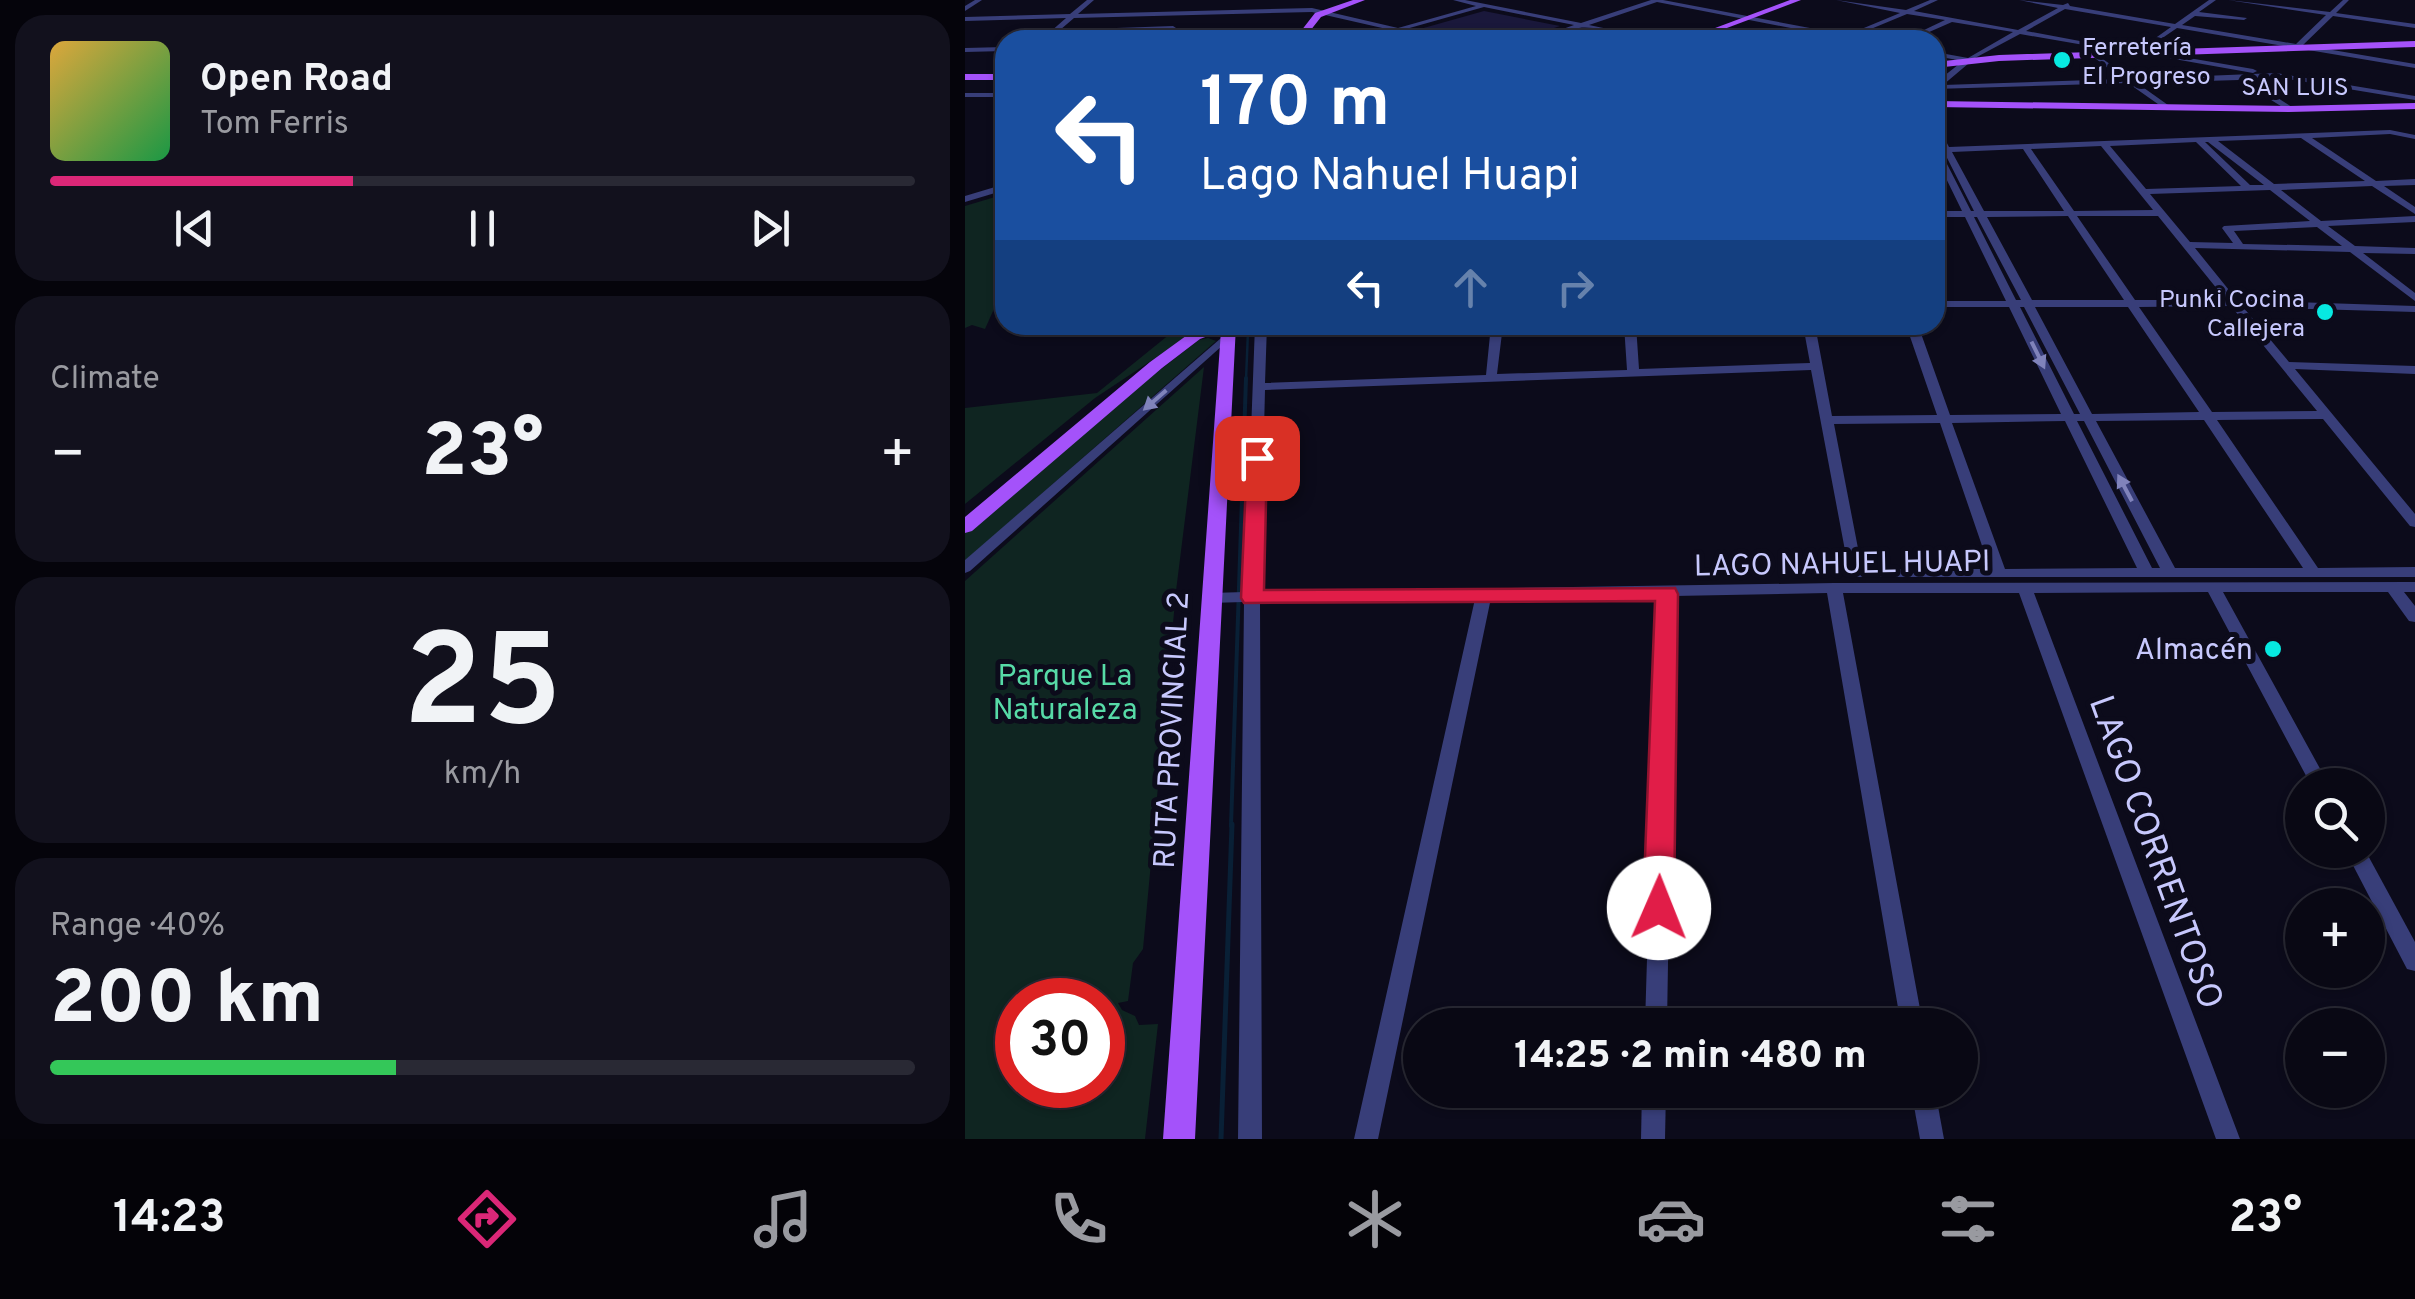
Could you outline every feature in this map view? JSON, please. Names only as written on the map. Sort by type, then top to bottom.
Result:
[{"type":"main road","points":[[1305,30],[1317,12],[1361,0]]},
{"type":"main road","points":[[1714,30],[1797,0]]},
{"type":"main road","points":[[1967,59],[2415,43]]},
{"type":"main road","points":[[1945,62],[2145,52]]},
{"type":"main road","points":[[965,78],[995,78]]},
{"type":"main road","name":"SAN LUIS","points":[[1945,104],[2289,109],[2415,106]]},
{"type":"main road","points":[[965,527],[1155,366],[1200,335]]},
{"type":"main road","name":"RUTA PROVINCIAL 2","points":[[1179,1139],[1210,598],[1242,335]]},
{"type":"main road","points":[[965,510],[1076,417],[1155,366]]},
{"type":"street","points":[[965,9],[979,0]]},
{"type":"street","points":[[1056,30],[1091,0]]},
{"type":"street","points":[[1114,30],[1173,28],[1199,0]]},
{"type":"street","points":[[1317,12],[1318,0]]},
{"type":"street","points":[[1456,0],[1607,30]]},
{"type":"street","points":[[965,19],[1317,12],[1400,30],[1505,0]]},
{"type":"street","points":[[1566,30],[1657,0],[1805,30]]},
{"type":"street","points":[[1839,0],[2130,51]]},
{"type":"street","points":[[1863,30],[1935,0]]},
{"type":"street","points":[[2022,0],[2415,66]]},
{"type":"street","points":[[1945,78],[1967,59],[2077,0]]},
{"type":"street","points":[[2145,52],[2213,0]]},
{"type":"street","points":[[2231,0],[2415,26]]},
{"type":"street","points":[[2302,46],[2346,0]]},
{"type":"street","points":[[2196,14],[2244,18]]},
{"type":"street","points":[[1929,30],[1951,20]]},
{"type":"street","points":[[965,50],[995,49]]},
{"type":"street","points":[[2145,52],[2415,98]]},
{"type":"street","points":[[2093,54],[2165,107]]},
{"type":"street","points":[[1945,56],[1967,59]]},
{"type":"street","points":[[1945,87],[2284,76]]},
{"type":"street","points":[[2241,78],[2289,109]]},
{"type":"street","points":[[965,94],[995,95]]},
{"type":"street","points":[[1945,148],[2398,132],[2415,139]]},
{"type":"street","points":[[2304,136],[2415,211]]},
{"type":"street","points":[[2210,139],[2353,249],[2415,303]]},
{"type":"street","points":[[2197,140],[2249,188]]},
{"type":"street","points":[[2103,143],[2415,523]]},
{"type":"street","points":[[2027,147],[2314,573]]},
{"type":"street","points":[[1945,161],[2018,301],[2087,418],[2161,578]]},
{"type":"street","points":[[2143,192],[2415,182]]},
{"type":"street","points":[[965,199],[995,190]]},
{"type":"street","points":[[1945,214],[2161,213]]},
{"type":"street","points":[[2241,247],[2227,228],[2415,219]]},
{"type":"street","points":[[2187,245],[2415,251]]},
{"type":"street","points":[[1945,301],[2232,299],[2415,303]]},
{"type":"street","points":[[2018,301],[2069,418],[2161,578]]},
{"type":"street","points":[[965,568],[1233,335]]},
{"type":"street","points":[[1245,335],[1259,388],[1252,598],[1251,1139]]},
{"type":"street","points":[[1491,379],[1496,335]]},
{"type":"street","points":[[1631,335],[1633,374]]},
{"type":"street","points":[[1811,335],[1827,420],[2325,415]]},
{"type":"street","points":[[1916,335],[1999,574]]},
{"type":"street","points":[[2283,365],[2408,370],[2415,383]]},
{"type":"street","points":[[1259,388],[1817,366]]},
{"type":"street","name":"LAGO NAHUEL HUAPI","points":[[1827,420],[1855,574],[2161,578],[2214,590],[2415,586]]},
{"type":"street","name":"LAGO NAHUEL HUAPI","points":[[1210,598],[2025,588],[2161,578],[2415,572]]},
{"type":"street","points":[[2392,587],[2415,617]]},
{"type":"street","points":[[1834,588],[1909,1008]]},
{"type":"street","name":"LAGO CORRENTOSO","points":[[2025,588],[2228,1139]]},
{"type":"street","points":[[2214,590],[2311,768]]},
{"type":"street","points":[[1655,1008],[1667,594]]},
{"type":"street","points":[[1366,1139],[1484,595]]},
{"type":"street","points":[[2365,868],[2415,962]]},
{"type":"street","points":[[1653,1139],[1654,1108]]},
{"type":"street","points":[[1926,1108],[1932,1139]]},
{"type":"green space","points":[[995,197],[995,306],[985,329],[972,325],[965,328],[965,206]]},
{"type":"green space","points":[[1169,335],[1190,335],[1095,398],[965,504],[965,408],[1097,393]]},
{"type":"green space","points":[[1199,340],[1216,341],[965,561],[965,533],[1104,413]]},
{"type":"green space","name":"Parque La Naturaleza","points":[[1204,367],[1176,591],[1143,949],[1133,963],[1128,1001],[1125,1002],[1125,978],[995,978],[995,1108],[1125,1108],[1125,1011],[1135,1016],[1139,1025],[1158,1024],[1145,1139],[965,1139],[965,581]]},
{"type":"building","points":[[1484,11],[1560,26],[1548,30],[1420,29]]},
{"type":"waterway","points":[[1246,380],[1248,335]]},
{"type":"waterway","points":[[1231,826],[1246,378]]},
{"type":"waterway","points":[[1221,1139],[1232,824]]},
{"type":"place","name":"Ferretería El Progreso","points":[[2062,60]]},
{"type":"place","name":"Punki Cocina Callejera","points":[[2325,312]]},
{"type":"place","name":"Almacén","points":[[2273,649]]},
{"type":"route","points":[[1257,458],[1252,598],[1667,594],[1659,908]]}]
